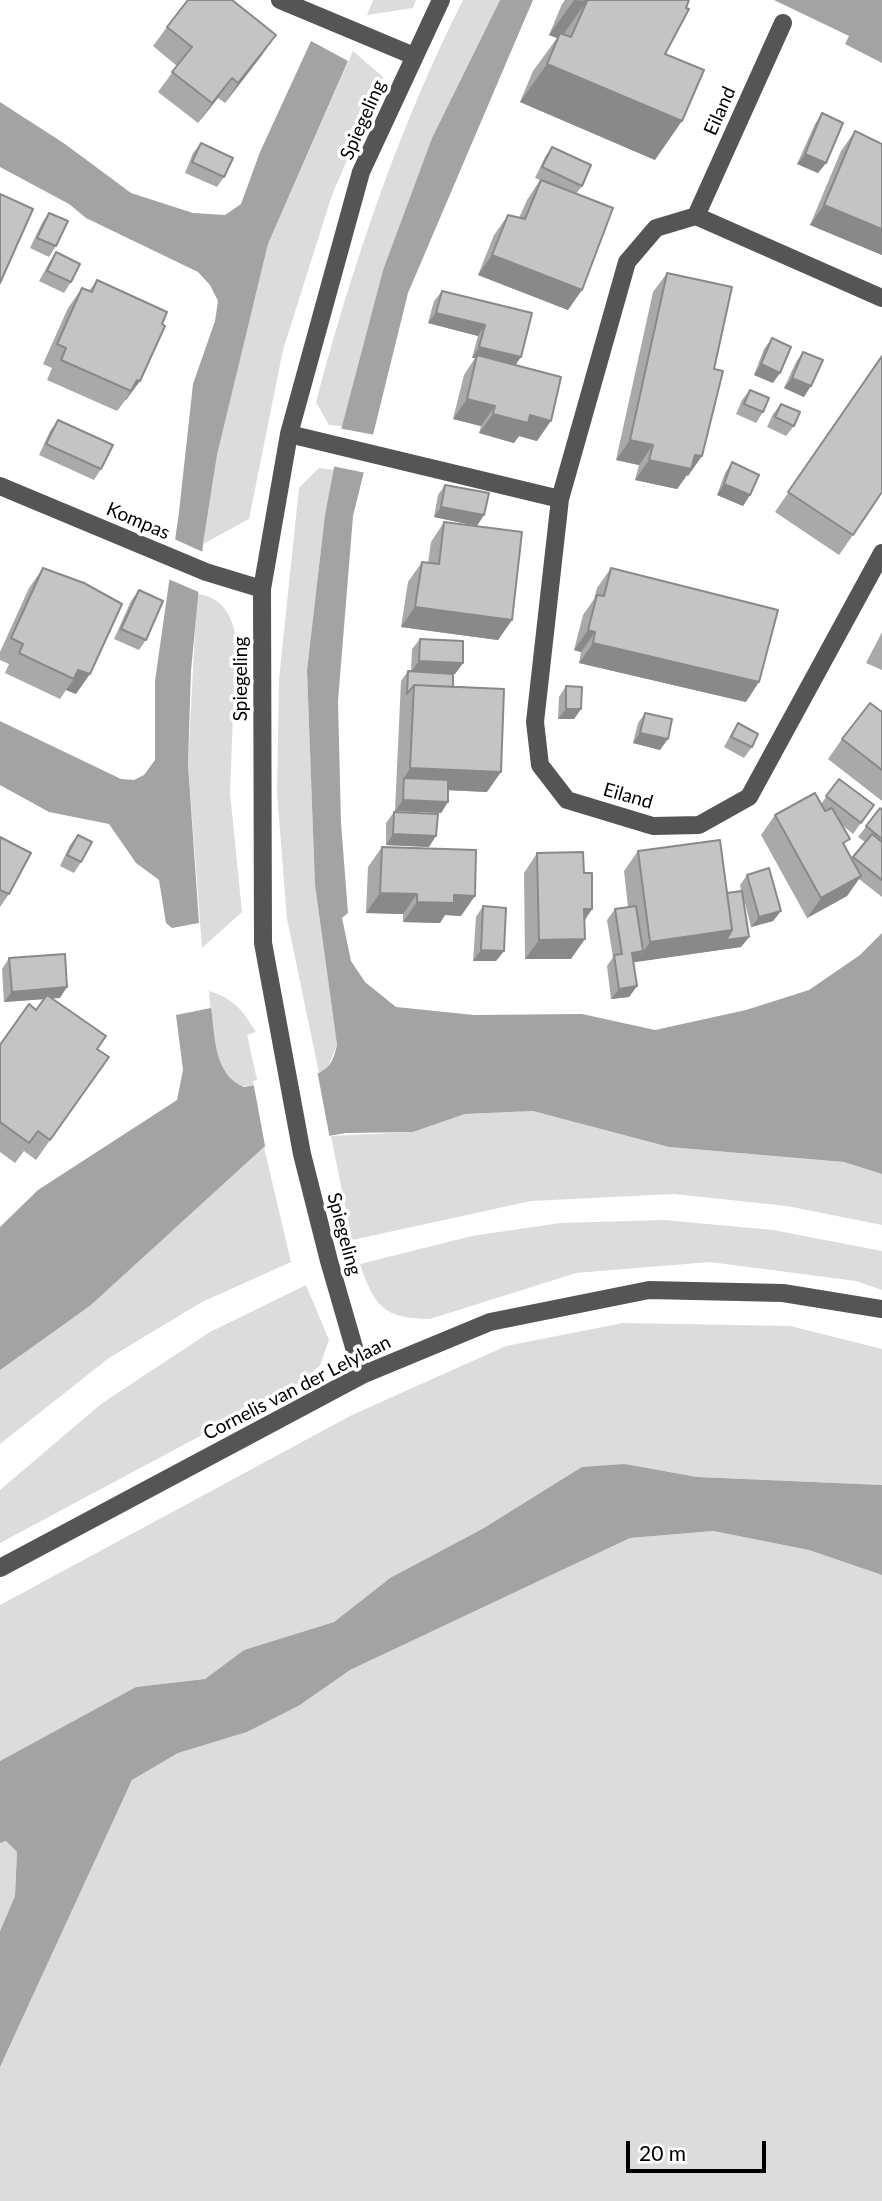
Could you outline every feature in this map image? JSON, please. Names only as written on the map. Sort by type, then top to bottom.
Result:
[{"type":"street","points":[[280,0],[414,56]]},
{"type":"street","name":"Spiegeling","points":[[362,1375],[302,1154],[264,943],[262,589],[289,434],[361,172],[441,0]]},
{"type":"street","name":"Eiland","points":[[783,23],[696,216],[656,228],[627,262],[560,499],[535,722],[540,765],[567,800],[653,826],[699,825],[749,797],[882,553]]},
{"type":"street","points":[[696,216],[882,298]]},
{"type":"street","points":[[289,434],[334,447],[560,499]]},
{"type":"street","name":"Kompas","points":[[0,486],[206,572],[262,589]]},
{"type":"street","name":"Cornelis van der Lelylaan","points":[[0,1568],[362,1375],[490,1322],[649,1290],[783,1293],[882,1309]]},
{"type":"shaded area","points":[[373,0],[416,0],[413,8],[367,15]]},
{"type":"shaded area","points":[[463,0],[500,0],[432,138],[383,270],[342,426],[329,425],[316,402],[345,299],[398,147]]},
{"type":"shaded area","points":[[500,0],[533,0],[408,293],[353,516],[338,701],[341,823],[348,913],[342,918],[351,961],[365,982],[396,1007],[474,1015],[582,1014],[655,1030],[746,1010],[809,990],[860,955],[882,933],[882,1174],[844,1162],[669,1147],[533,1111],[465,1114],[413,1132],[346,1133],[264,1147],[91,1305],[0,1370],[0,1227],[38,1190],[177,1100],[183,1070],[176,1015],[211,1008],[221,1064],[234,1082],[244,1087],[319,1073],[329,1065],[335,1054],[337,1045],[315,885],[307,670],[325,515],[342,426],[383,270],[432,138]]},
{"type":"shaded area","points":[[774,0],[882,0],[882,63],[845,44],[849,36]]},
{"type":"shaded area","points":[[311,41],[348,61],[268,244],[217,455],[203,544],[191,671],[188,764],[199,923],[172,928],[166,923],[159,880],[136,863],[109,824],[49,812],[0,785],[0,721],[121,779],[134,780],[144,775],[155,760],[155,681],[179,512],[193,384],[215,321],[218,301],[210,285],[198,272],[86,218],[69,204],[0,167],[0,102],[65,144],[131,193],[193,213],[225,215],[241,204],[260,152]]},
{"type":"shaded area","points":[[353,51],[383,77],[332,195],[283,350],[249,519],[203,544],[217,455],[268,244]]},
{"type":"shaded area","points":[[319,468],[335,470],[325,515],[307,670],[315,885],[337,1045],[327,1069],[319,1073],[287,919],[277,793],[279,679],[299,488]]},
{"type":"shaded area","points":[[197,594],[220,603],[229,615],[236,639],[230,793],[242,912],[202,948],[188,764]]},
{"type":"shaded area","points":[[209,991],[237,1006],[256,1032],[247,1035],[258,1084],[238,1085],[226,1075],[215,1040]]},
{"type":"shaded area","points":[[533,1111],[669,1147],[844,1162],[882,1174],[882,1225],[787,1206],[674,1194],[531,1201],[352,1240],[331,1136],[413,1132],[465,1114]]},
{"type":"shaded area","points":[[264,1147],[291,1262],[202,1302],[109,1358],[0,1444],[0,1368],[91,1305]]},
{"type":"shaded area","points":[[664,1220],[773,1230],[882,1251],[882,1290],[856,1281],[710,1262],[576,1273],[430,1319],[402,1316],[383,1307],[370,1290],[360,1264],[472,1236],[560,1223]]},
{"type":"shaded area","points":[[306,1285],[329,1340],[320,1365],[305,1380],[0,1543],[0,1490],[101,1404],[210,1332]]},
{"type":"shaded area","points":[[623,1323],[790,1326],[882,1349],[882,1485],[697,1477],[625,1464],[484,1528],[390,1578],[334,1622],[244,1650],[205,1679],[136,1687],[0,1761],[0,1605],[352,1415],[506,1346]]},
{"type":"shaded area","points":[[625,1464],[697,1477],[882,1485],[882,1575],[809,1550],[713,1531],[630,1538],[350,1670],[300,1705],[247,1732],[178,1753],[132,1780],[0,2067],[0,1931],[15,1896],[17,1852],[6,1841],[0,1843],[0,1761],[136,1687],[205,1679],[244,1650],[334,1622],[390,1578],[484,1528],[582,1467]]},
{"type":"shaded area","points":[[713,1531],[809,1550],[882,1575],[882,2201],[0,2201],[0,2067],[132,1780],[178,1753],[247,1732],[300,1705],[350,1670],[630,1538]]},
{"type":"shaded area","points":[[6,1841],[17,1852],[15,1896],[0,1931],[0,1843]]},
{"type":"pier","points":[[338,428],[375,435],[366,473],[332,466]]},
{"type":"pier","points":[[172,538],[205,553],[201,593],[166,578]]},
{"type":"pier","points":[[317,1070],[330,1139],[266,1151],[253,1081]]},
{"type":"building","points":[[188,0],[232,0],[276,35],[238,83],[232,78],[212,103],[172,72],[192,47],[167,27]]},
{"type":"building","points":[[585,0],[689,0],[686,8],[689,9],[665,54],[704,70],[682,121],[547,64],[560,33],[571,37],[587,1]]},
{"type":"building","points":[[822,113],[843,123],[826,163],[805,154]]},
{"type":"building","points":[[855,131],[882,144],[882,229],[824,205]]},
{"type":"building","points":[[201,143],[233,158],[224,177],[192,162]]},
{"type":"building","points":[[552,147],[591,165],[582,186],[542,167]]},
{"type":"building","points":[[541,180],[613,208],[582,290],[492,255],[508,215],[525,219]]},
{"type":"building","points":[[0,194],[33,209],[0,283]]},
{"type":"building","points":[[49,213],[68,221],[56,246],[37,238]]},
{"type":"building","points":[[56,252],[80,264],[71,282],[47,271]]},
{"type":"building","points":[[667,273],[732,287],[714,369],[723,371],[702,456],[695,455],[691,469],[649,460],[653,445],[630,440]]},
{"type":"building","points":[[97,280],[167,312],[162,324],[165,326],[140,381],[137,380],[131,391],[61,360],[66,348],[57,344],[82,288],[92,292]]},
{"type":"building","points":[[442,291],[532,313],[521,357],[479,347],[485,325],[436,313]]},
{"type":"building","points":[[772,338],[791,347],[780,373],[761,364]]},
{"type":"building","points":[[803,352],[823,360],[811,386],[792,378]]},
{"type":"building","points":[[477,355],[561,377],[551,421],[530,415],[528,423],[493,414],[495,406],[467,399]]},
{"type":"building","points":[[882,356],[882,492],[853,535],[788,492]]},
{"type":"building","points":[[750,390],[769,398],[763,412],[744,404]]},
{"type":"building","points":[[781,404],[800,412],[794,426],[775,417]]},
{"type":"building","points":[[58,420],[113,445],[101,469],[46,444]]},
{"type":"building","points":[[732,462],[759,475],[750,495],[724,484]]},
{"type":"building","points":[[445,485],[489,493],[484,515],[441,507]]},
{"type":"building","points":[[444,522],[522,532],[512,620],[415,607],[422,562],[439,564]]},
{"type":"building","points":[[43,568],[84,583],[122,604],[90,674],[78,670],[74,679],[19,653],[23,644],[11,638]]},
{"type":"building","points":[[611,568],[778,610],[759,682],[593,643],[595,632],[588,630],[597,595],[604,596]]},
{"type":"building","points":[[139,590],[163,601],[146,640],[121,629]]},
{"type":"building","points":[[420,639],[463,641],[463,663],[419,661]]},
{"type":"building","points":[[408,671],[453,674],[453,687],[414,685],[407,694]]},
{"type":"building","points":[[414,685],[504,689],[501,772],[410,768]]},
{"type":"building","points":[[566,686],[582,687],[581,709],[566,709]]},
{"type":"building","points":[[870,703],[882,712],[882,770],[842,739]]},
{"type":"building","points":[[645,713],[672,719],[668,739],[640,733]]},
{"type":"building","points":[[738,723],[758,734],[752,747],[731,737]]},
{"type":"building","points":[[404,778],[448,780],[448,802],[403,800]]},
{"type":"building","points":[[839,779],[874,805],[861,823],[826,796]]},
{"type":"building","points":[[815,793],[825,811],[832,808],[850,839],[843,843],[861,876],[821,898],[775,815]]},
{"type":"building","points":[[880,808],[882,810],[882,839],[866,826]]},
{"type":"building","points":[[394,812],[438,814],[436,836],[393,834]]},
{"type":"building","points":[[872,834],[882,842],[882,880],[853,857]]},
{"type":"building","points":[[78,835],[92,842],[81,862],[67,855]]},
{"type":"building","points":[[0,837],[31,853],[9,894],[0,890]]},
{"type":"building","points":[[720,840],[732,930],[650,942],[638,851]]},
{"type":"building","points":[[382,847],[476,850],[475,896],[454,895],[454,903],[417,902],[417,894],[380,893]]},
{"type":"building","points":[[583,852],[584,873],[592,873],[592,909],[584,909],[585,939],[539,940],[537,853]]},
{"type":"building","points":[[769,868],[781,911],[759,917],[747,875]]},
{"type":"building","points":[[742,891],[749,937],[726,940],[732,930],[727,893]]},
{"type":"building","points":[[483,906],[506,908],[504,951],[481,950]]},
{"type":"building","points":[[636,906],[643,951],[632,953],[637,986],[619,989],[614,955],[622,954],[615,909]]},
{"type":"building","points":[[65,954],[67,987],[12,992],[9,958]]},
{"type":"building","points":[[47,995],[106,1036],[97,1049],[109,1057],[50,1140],[38,1131],[29,1143],[0,1122],[0,1045],[29,1004],[36,1010]]}]
